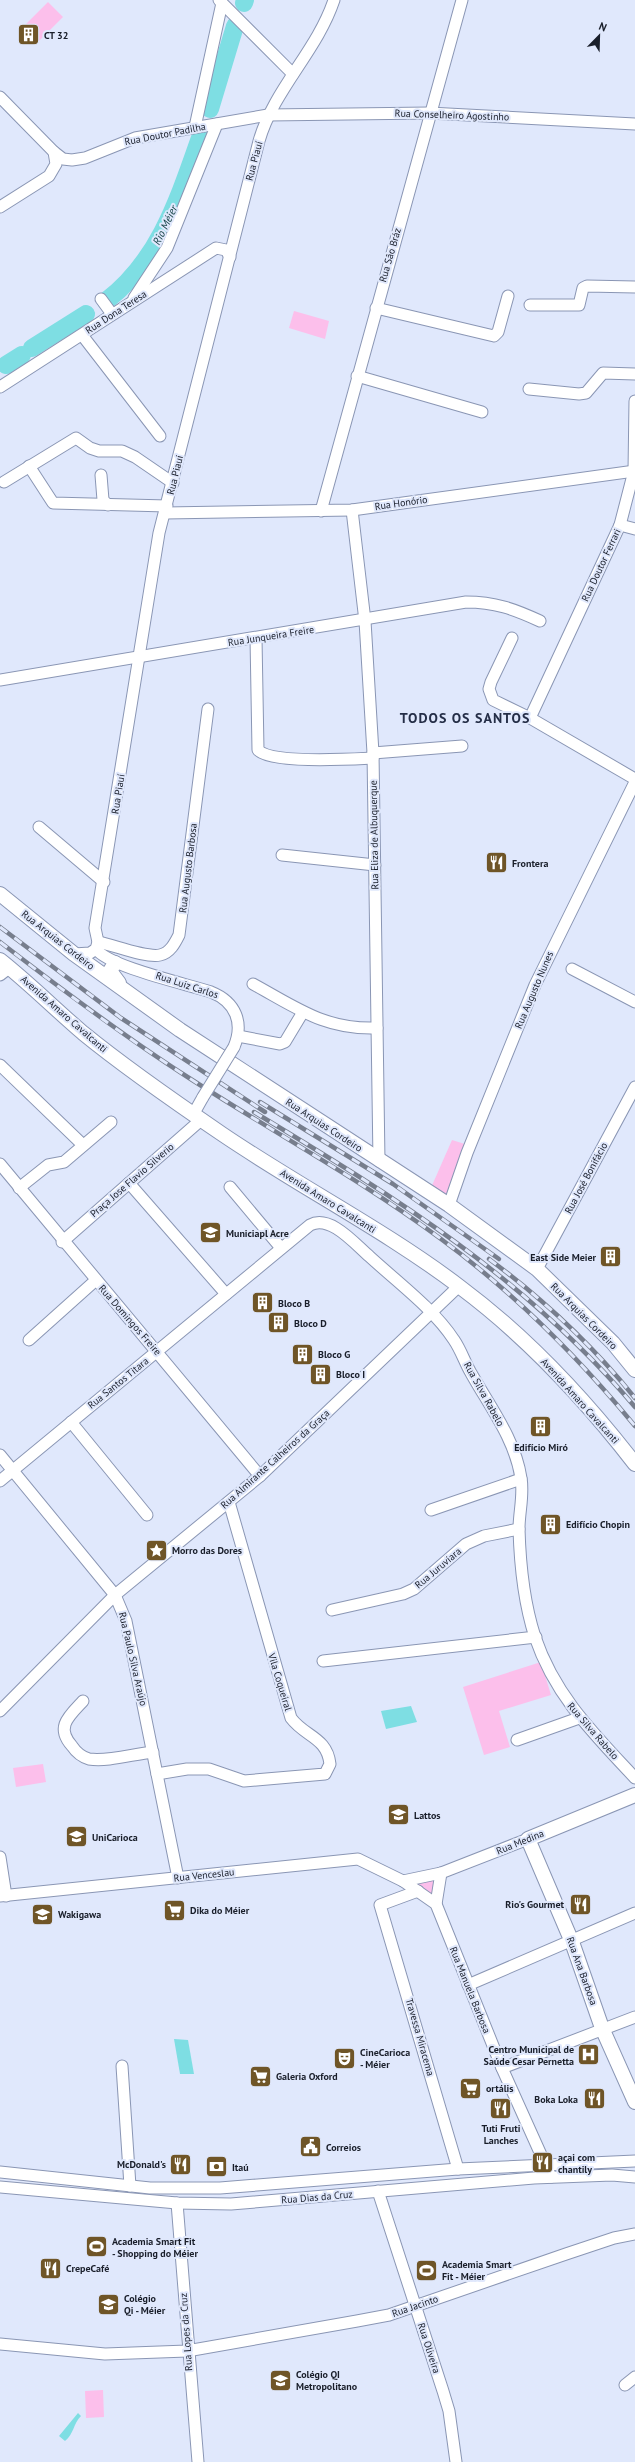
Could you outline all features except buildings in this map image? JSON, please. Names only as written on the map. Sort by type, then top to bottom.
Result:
[{"type":"main road","name":"Rua Arquias Cordeiro","points":[[0,894],[74,954],[134,998],[203,1046],[449,1205],[537,1269],[613,1343],[635,1370]]},
{"type":"main road","points":[[115,963],[110,971],[112,975],[134,998]]},
{"type":"main road","name":"Avenida Amaro Cavalcanti","points":[[3,968],[106,1051],[198,1116],[278,1170],[423,1260],[459,1286],[513,1330],[557,1372],[607,1428],[635,1464]]},
{"type":"main road","name":"Rua Medina","points":[[528,1839],[635,1795]]},
{"type":"main road","name":"Rua Ana Barbosa","points":[[528,1839],[572,1942],[602,2028],[635,2102]]},
{"type":"street","name":"Rua Piauí","points":[[97,945],[95,928],[104,882],[159,537],[268,115],[321,30],[334,0]]},
{"type":"street","name":"Rua São Bráz","points":[[321,511],[429,113],[462,0]]},
{"type":"street","points":[[221,2],[293,74]]},
{"type":"street","points":[[195,127],[221,2]]},
{"type":"street","points":[[0,97],[54,152],[56,164],[49,176],[0,207]]},
{"type":"street","name":"Rua Conselheiro Agostinho","points":[[268,115],[429,113],[635,124]]},
{"type":"street","name":"Rua Doutor Padilha","points":[[54,152],[63,159],[72,160],[85,158],[135,138],[268,115]]},
{"type":"street","points":[[131,302],[167,248],[217,124]]},
{"type":"street","name":"Rua Dona Teresa","points":[[0,387],[82,335],[106,306],[131,302],[216,248],[226,250],[230,258]]},
{"type":"street","points":[[530,305],[579,305],[583,288],[587,286],[635,287]]},
{"type":"street","points":[[376,308],[494,336],[498,332],[508,296]]},
{"type":"street","points":[[82,335],[160,436]]},
{"type":"street","points":[[529,389],[579,394],[591,389],[603,373],[635,374]]},
{"type":"street","points":[[357,376],[482,412]]},
{"type":"street","name":"Rua Doutor Ferrari","points":[[530,718],[620,525],[635,471],[635,402]]},
{"type":"street","points":[[4,482],[76,438],[90,448],[99,451],[122,451],[135,457],[173,483]]},
{"type":"street","name":"Rua Honório","points":[[29,466],[54,503],[108,505],[166,510],[352,510],[635,471]]},
{"type":"street","points":[[101,475],[103,500],[108,505]]},
{"type":"street","name":"Rua Eliza de Albuquerque","points":[[352,510],[365,621],[373,755],[379,1161]]},
{"type":"street","points":[[620,525],[635,529]]},
{"type":"street","name":"Rua Junqueira Freire","points":[[0,680],[140,656],[365,621],[466,602],[488,602],[540,620]]},
{"type":"street","points":[[256,638],[258,750],[267,756],[343,760],[373,755],[462,746]]},
{"type":"street","points":[[512,638],[489,689],[493,700],[530,718],[635,780]]},
{"type":"street","name":"Rua Augusto Barbosa","points":[[97,945],[145,954],[160,955],[169,951],[179,935],[208,709]]},
{"type":"street","name":"Rua Augusto Nunes","points":[[449,1205],[466,1153],[535,985],[635,780]]},
{"type":"street","points":[[39,827],[104,882]]},
{"type":"street","points":[[282,855],[375,865]]},
{"type":"street","points":[[74,954],[90,953],[97,945]]},
{"type":"street","name":"Rua Luiz Carlos","points":[[97,945],[100,955],[115,963],[218,995],[231,1005],[238,1018],[238,1036],[234,1047],[203,1097],[198,1116]]},
{"type":"street","points":[[572,969],[635,1002]]},
{"type":"street","points":[[253,984],[303,1012],[344,1028],[377,1028]]},
{"type":"street","points":[[238,1036],[280,1044],[285,1042],[303,1012]]},
{"type":"street","points":[[0,1065],[83,1145]]},
{"type":"street","name":"Rua José Bonifácio","points":[[537,1269],[635,1086]]},
{"type":"street","name":"Praça Jose Flavio Silverio","points":[[62,1242],[129,1183],[198,1116]]},
{"type":"street","points":[[19,1188],[48,1164],[64,1162],[111,1122]]},
{"type":"street","name":"Rua Domingos Freire","points":[[0,1164],[62,1242],[158,1350],[260,1476]]},
{"type":"street","points":[[129,1183],[226,1294]]},
{"type":"street","points":[[230,1187],[281,1248]]},
{"type":"street","name":"Rua Silva Rabelo","points":[[310,1225],[316,1221],[325,1222],[335,1228],[432,1314],[454,1339],[515,1454],[521,1479],[519,1529],[523,1582],[536,1637],[558,1686],[579,1718],[635,1778]]},
{"type":"street","name":"Rua Santos Titara","points":[[0,1480],[310,1225]]},
{"type":"street","points":[[29,1340],[96,1280]]},
{"type":"street","name":"Rua Almirante Calheiros da Graça","points":[[0,1712],[115,1595],[260,1476],[432,1314],[459,1286]]},
{"type":"street","points":[[71,1422],[147,1515]]},
{"type":"street","name":"Rua Paulo Silva Araújo","points":[[0,1455],[115,1595],[126,1621],[178,1878]]},
{"type":"street","points":[[431,1510],[521,1479]]},
{"type":"street","name":"Vila Coqueiral","points":[[157,1774],[187,1769],[209,1769],[244,1781],[325,1774],[330,1764],[324,1745],[296,1724],[291,1718],[229,1502]]},
{"type":"street","name":"Rua Juruviara","points":[[332,1610],[403,1594],[414,1589],[466,1544],[475,1539],[519,1529]]},
{"type":"street","points":[[323,1661],[536,1637]]},
{"type":"street","points":[[83,1701],[68,1718],[64,1731],[64,1738],[78,1753],[88,1759],[97,1759],[153,1752]]},
{"type":"street","points":[[517,1740],[579,1718]]},
{"type":"street","name":"Rua Medina","points":[[403,1881],[441,1873],[528,1839]]},
{"type":"street","points":[[0,1857],[3,1896]]},
{"type":"street","name":"Rua Venceslau","points":[[3,1896],[358,1859],[403,1881]]},
{"type":"street","points":[[403,1881],[436,1904],[441,1873]]},
{"type":"street","name":"Travessa Miracema","points":[[418,1891],[380,1905],[458,2169]]},
{"type":"street","name":"Rua Manuela Barbosa","points":[[436,1904],[502,2068],[551,2177]]},
{"type":"street","points":[[468,1985],[572,1942],[635,1913]]},
{"type":"street","points":[[502,2068],[602,2028],[635,2017]]},
{"type":"street","points":[[122,2066],[130,2186]]},
{"type":"street","name":"Rua Dias da Cruz","points":[[0,2172],[130,2186],[238,2188],[458,2169],[635,2161]]},
{"type":"street","name":"Rua Dias da Cruz","points":[[0,2187],[176,2203],[245,2204],[378,2191],[551,2177],[612,2175],[635,2177]]},
{"type":"street","name":"Rua Oliveira","points":[[378,2191],[449,2411],[456,2462]]},
{"type":"street","name":"Rua Lopes da Cruz","points":[[176,2203],[187,2351],[198,2462]]},
{"type":"street","name":"Rua Jacinto","points":[[0,2344],[105,2354],[187,2351],[390,2315],[415,2305],[607,2240],[635,2234]]},
{"type":"street","points":[[625,2385],[635,2377]]},
{"type":"shaded area","points":[[48,2],[63,17],[39,41],[24,26]]},
{"type":"shaded area","points":[[294,311],[329,321],[325,339],[289,328]]},
{"type":"shaded area","points":[[452,1140],[468,1145],[447,1200],[430,1190]]},
{"type":"shaded area","points":[[541,1662],[551,1695],[499,1711],[510,1747],[484,1755],[463,1687]]},
{"type":"shaded area","points":[[411,1706],[417,1722],[386,1729],[381,1711]]},
{"type":"shaded area","points":[[43,1764],[46,1782],[16,1787],[13,1768]]},
{"type":"shaded area","points":[[435,1880],[433,1897],[412,1884]]},
{"type":"shaded area","points":[[174,2039],[188,2040],[194,2074],[180,2074]]},
{"type":"shaded area","points":[[103,2390],[104,2417],[86,2418],[85,2391]]},
{"type":"shaded area","points":[[78,2413],[81,2416],[65,2441],[59,2436]]},
{"type":"waterway","name":"Rio Méier","points":[[210,109],[235,26]]},
{"type":"waterway","name":"Rio Méier","points":[[106,301],[125,285],[154,247],[176,204],[201,135]]},
{"type":"waterway","name":"Rio Méier","points":[[32,348],[86,314]]},
{"type":"waterway","name":"Rio Méier","points":[[6,365],[22,355]]},
{"type":"railway","points":[[0,927],[121,1018],[265,1112]]},
{"type":"railway","points":[[0,942],[92,1011],[162,1060],[379,1196],[468,1259],[544,1326],[591,1375],[635,1426]]},
{"type":"railway","points":[[260,1102],[393,1184],[499,1259]]},
{"type":"railway","points":[[254,1112],[409,1209],[504,1279],[549,1318],[593,1361],[635,1407]]},
{"type":"railway","points":[[489,1259],[529,1290],[585,1342],[635,1398]]},
{"type":"place","name":"CT 32","points":[[28,35]]},
{"type":"place","name":"Frontera","points":[[497,863]]},
{"type":"place","name":"Municiapl Acre","points":[[210,1233]]},
{"type":"place","name":"East Side Meier","points":[[611,1257]]},
{"type":"place","name":"Bloco B","points":[[262,1303]]},
{"type":"place","name":"Bloco D","points":[[279,1323]]},
{"type":"place","name":"Bloco G","points":[[303,1354]]},
{"type":"place","name":"Bloco I","points":[[320,1374]]},
{"type":"place","name":"Edifício Miró","points":[[541,1427]]},
{"type":"place","name":"Edifício Chopin","points":[[550,1524]]},
{"type":"place","name":"Morro das Dores","points":[[156,1550]]},
{"type":"place","name":"Lattos","points":[[399,1815]]},
{"type":"place","name":"UniCarioca","points":[[76,1837]]},
{"type":"place","name":"Rio's Gourmet","points":[[580,1904]]},
{"type":"place","name":"Dika do Méier","points":[[175,1910]]},
{"type":"place","name":"Wakigawa","points":[[42,1914]]},
{"type":"place","name":"Centro Municipal de Saúde Cesar Pernetta","points":[[589,2055]]},
{"type":"place","name":"CineCarioca - Méier","points":[[345,2058]]},
{"type":"place","name":"Galeria Oxford","points":[[261,2076]]},
{"type":"place","name":"ortális","points":[[470,2088]]},
{"type":"place","name":"Boka Loka","points":[[594,2099]]},
{"type":"place","name":"Tuti Fruti Lanches","points":[[501,2108]]},
{"type":"place","name":"Correios","points":[[310,2147]]},
{"type":"place","name":"açai com chantily","points":[[542,2163]]},
{"type":"place","name":"McDonald's","points":[[181,2164]]},
{"type":"place","name":"Itaú","points":[[217,2167]]},
{"type":"place","name":"Academia Smart Fit - Shopping do Méier","points":[[97,2247]]},
{"type":"place","name":"CrepeCafé","points":[[50,2268]]},
{"type":"place","name":"Academia Smart Fit - Méier","points":[[426,2270]]},
{"type":"place","name":"Colégio Qi - Méier","points":[[109,2304]]},
{"type":"place","name":"Colégio QI Metropolitano","points":[[280,2380]]},
{"type":"district","name":"TODOS OS SANTOS","points":[[465,718]]}]
